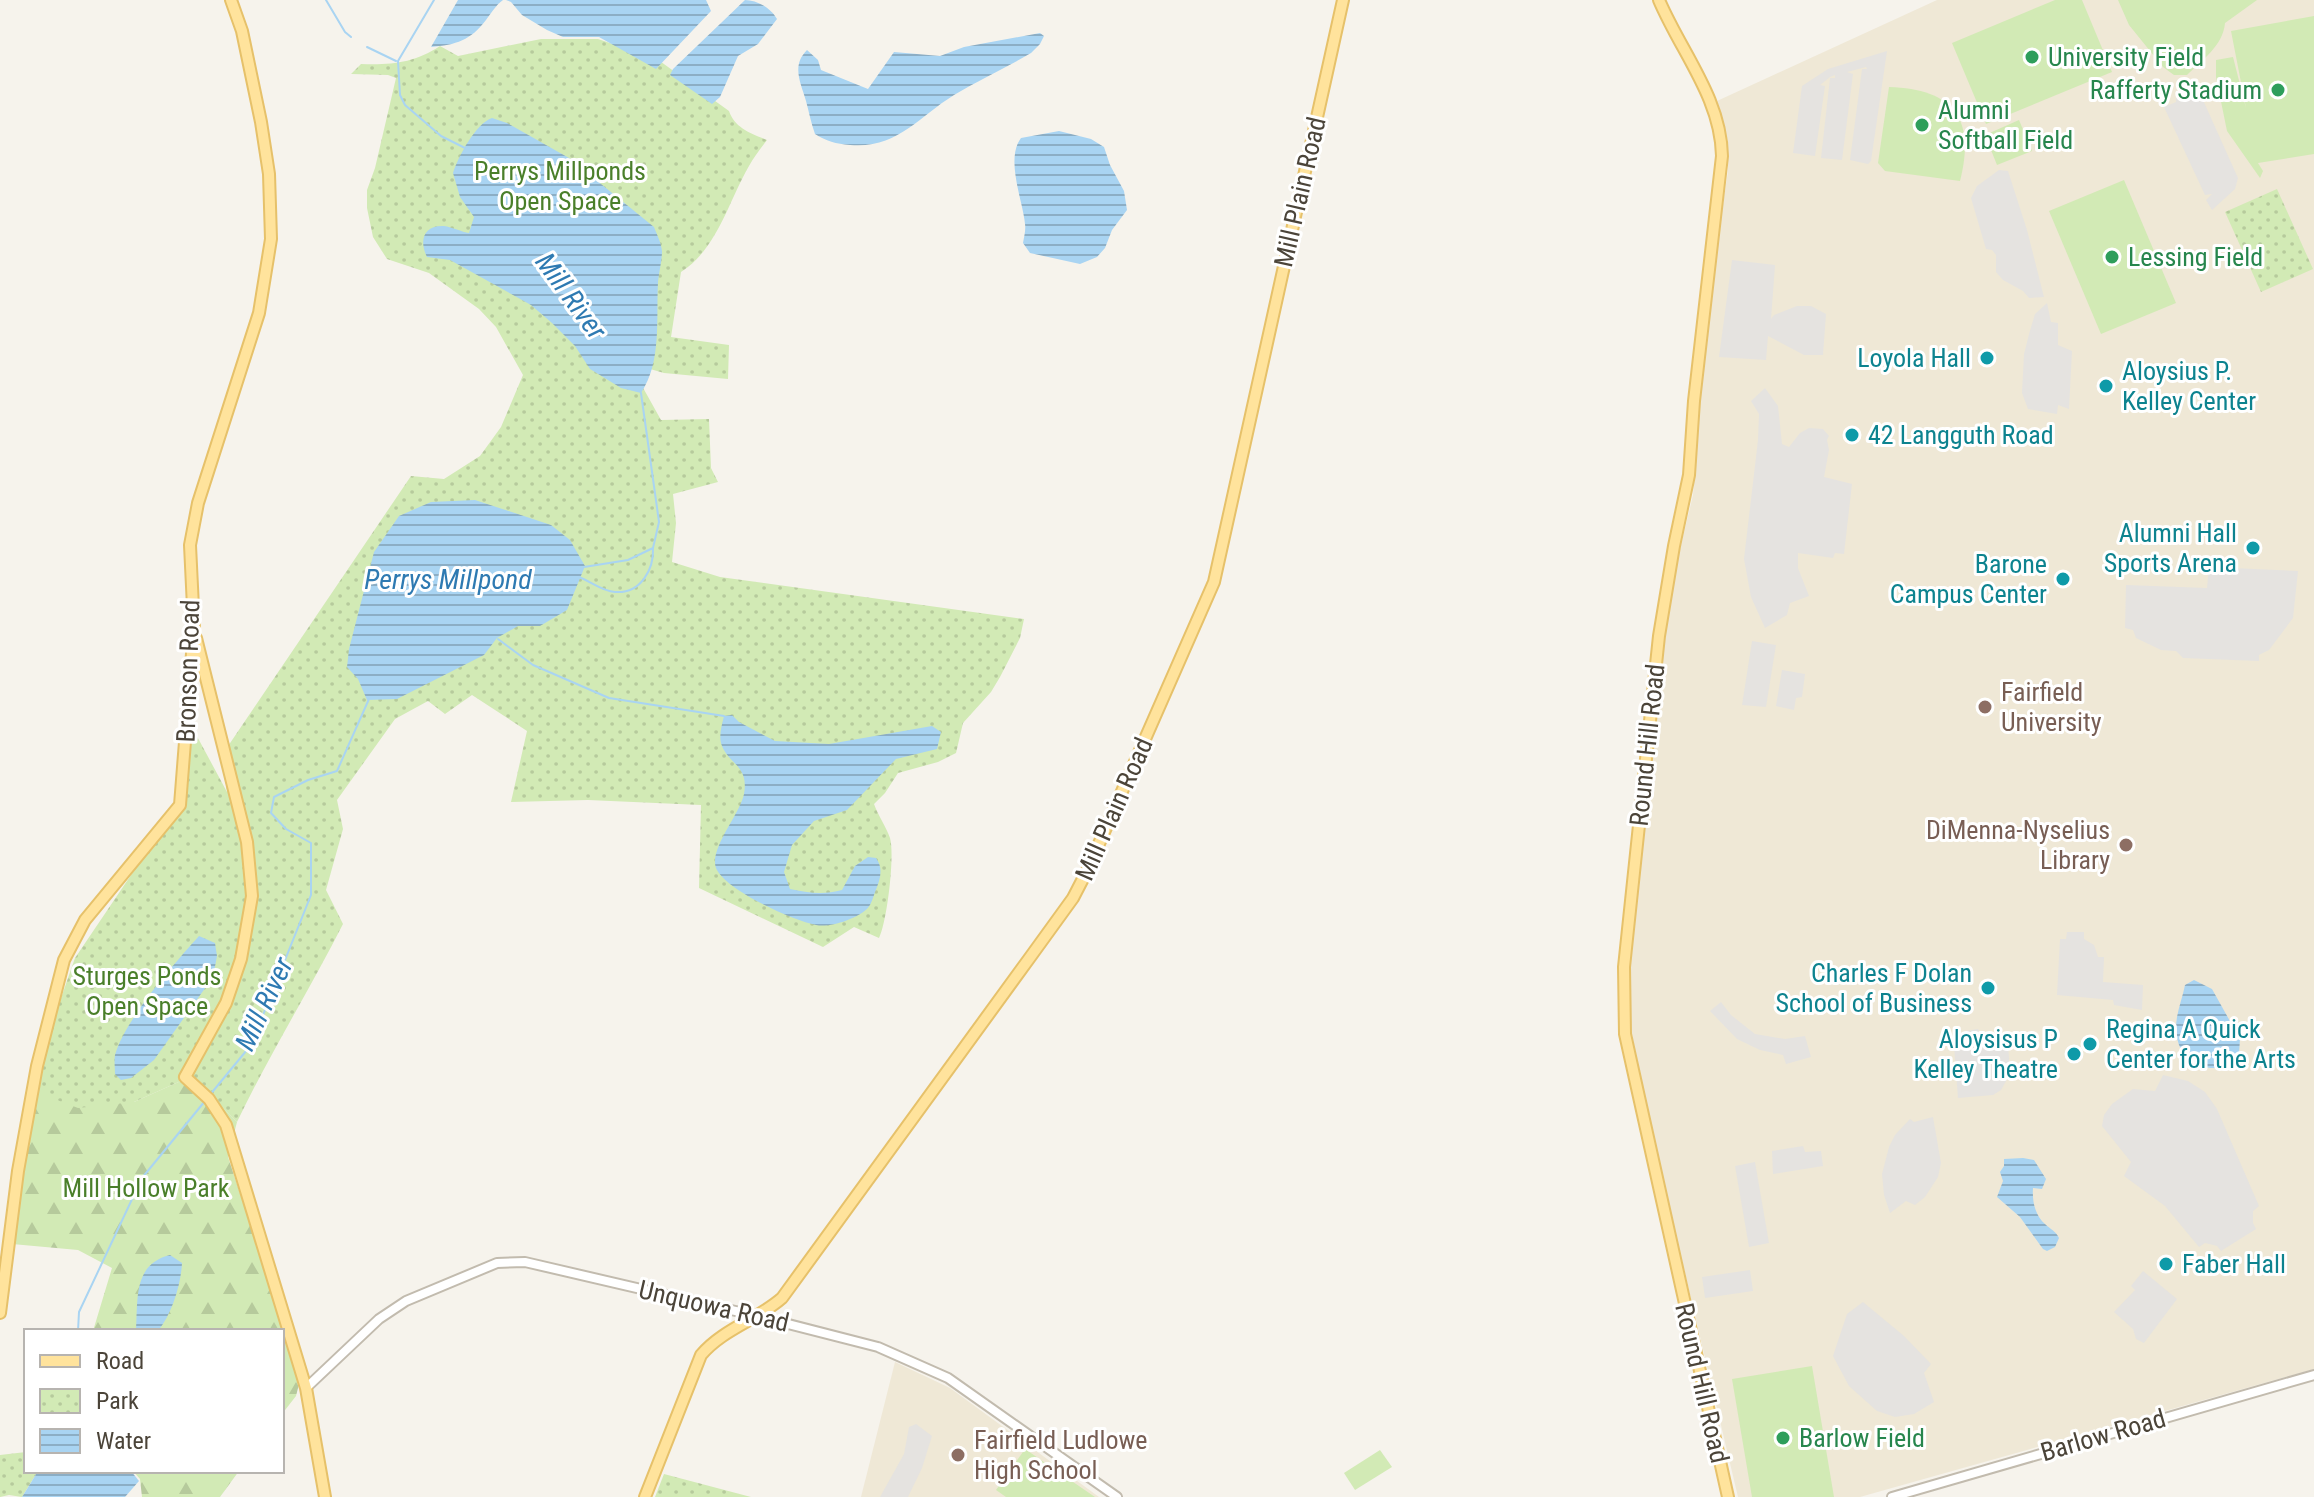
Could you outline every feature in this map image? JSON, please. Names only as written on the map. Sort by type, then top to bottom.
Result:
[{"type":"main road","name":"Bronson Road","points":[[0,1313],[18,1171],[37,1066],[64,960],[85,920],[180,805],[194,628],[190,580],[192,533],[198,503],[259,313],[271,239],[269,174],[261,122],[242,31],[231,0]]},
{"type":"main road","name":"Mill Plain Road","points":[[645,1497],[701,1355],[716,1341],[782,1298],[1027,963],[1080,885],[1106,831],[1214,582],[1343,0]]},
{"type":"main road","name":"Round Hill Road","points":[[1659,0],[1670,27],[1713,105],[1720,130],[1722,156],[1694,401],[1689,475],[1665,591],[1644,765],[1623,999],[1625,1034],[1728,1497]]},
{"type":"main road","points":[[194,628],[247,842],[252,896],[241,959],[226,1003],[185,1077],[223,1118],[306,1388],[325,1497]]},
{"type":"street","name":"Unquowa Road","points":[[306,1388],[390,1310],[497,1263],[525,1262],[878,1347],[932,1369],[1117,1497]]},
{"type":"street","name":"Barlow Road","points":[[1892,1497],[2314,1375]]},
{"type":"shaded area","name":"Fairfield University","points":[[1937,0],[2314,0],[2314,1369],[1860,1497],[1738,1497],[1648,1117],[1631,1029],[1629,981],[1629,939],[1640,831],[1672,583],[1693,495],[1707,314],[1728,171],[1728,141],[1717,101]]},
{"type":"shaded area","points":[[1887,51],[1871,161],[1868,164],[1850,160],[1862,69],[1866,67],[1847,72],[1853,74],[1842,160],[1821,158],[1830,78],[1835,78],[1835,75],[1830,77],[1820,85],[1825,86],[1815,156],[1793,153],[1802,86],[1828,69]]},
{"type":"shaded area","points":[[2198,89],[2238,178],[2235,189],[2212,210],[2206,200],[2212,194],[2205,195],[2164,107]]},
{"type":"shaded area","points":[[1999,170],[2008,171],[2044,297],[2029,298],[2003,280],[1996,272],[1996,255],[1986,249],[1971,198],[1977,186]]},
{"type":"shaded area","points":[[1732,260],[1775,265],[1771,319],[1797,306],[1811,306],[1826,314],[1823,355],[1804,355],[1768,336],[1766,360],[1719,357]]},
{"type":"shaded area","points":[[2047,303],[2051,322],[2058,323],[2058,345],[2072,351],[2069,409],[2058,405],[2057,414],[2028,409],[2022,393],[2024,354],[2029,334],[2035,314]]},
{"type":"shaded area","points":[[1765,388],[1778,406],[1782,444],[1789,447],[1800,433],[1809,428],[1823,429],[1829,436],[1824,477],[1852,484],[1844,554],[1835,553],[1833,558],[1798,553],[1798,568],[1809,596],[1790,603],[1787,615],[1765,628],[1751,597],[1744,559],[1758,440],[1759,414],[1751,401]]},
{"type":"shaded area","points":[[2209,567],[2298,571],[2293,618],[2269,650],[2259,655],[2259,661],[2183,658],[2176,651],[2161,650],[2136,638],[2133,630],[2125,628],[2126,585],[2207,588]]},
{"type":"shaded area","points":[[1752,641],[1776,645],[1766,707],[1742,705]]},
{"type":"shaded area","points":[[1782,670],[1805,674],[1802,697],[1796,698],[1794,710],[1776,706]]},
{"type":"shaded area","points":[[2067,932],[2084,932],[2084,939],[2094,945],[2098,957],[2104,957],[2103,982],[2143,985],[2142,1010],[2114,1005],[2113,1000],[2057,995],[2060,939],[2066,939]]},
{"type":"shaded area","points":[[1721,1002],[1731,1015],[1755,1034],[1785,1039],[1805,1036],[1811,1057],[1786,1064],[1783,1055],[1760,1050],[1737,1039],[1710,1011]]},
{"type":"shaded area","points":[[1978,1029],[1981,1034],[2008,1043],[2010,1074],[2001,1090],[1993,1095],[1958,1098],[1954,1046],[1966,1031]]},
{"type":"shaded area","points":[[2163,1075],[2188,1081],[2205,1092],[2217,1109],[2259,1206],[2253,1211],[2256,1229],[2221,1251],[2217,1246],[2205,1243],[2199,1247],[2165,1206],[2124,1176],[2131,1162],[2102,1126],[2104,1115],[2112,1104],[2133,1089],[2155,1091]]},
{"type":"shaded area","points":[[1933,1117],[1941,1163],[1938,1177],[1925,1197],[1915,1205],[1906,1201],[1890,1213],[1882,1174],[1889,1147],[1910,1119],[1914,1122]]},
{"type":"shaded area","points":[[1803,1146],[1805,1152],[1821,1151],[1823,1166],[1773,1174],[1772,1151]]},
{"type":"shaded area","points":[[1755,1162],[1769,1243],[1749,1247],[1735,1166]]},
{"type":"shaded area","points":[[1750,1270],[1753,1291],[1705,1298],[1702,1277]]},
{"type":"shaded area","points":[[2143,1271],[2177,1299],[2144,1343],[2136,1339],[2133,1329],[2114,1312],[2135,1290],[2131,1286]]},
{"type":"shaded area","points":[[1863,1302],[1904,1336],[1931,1364],[1924,1373],[1934,1402],[1914,1414],[1895,1417],[1877,1411],[1849,1386],[1833,1356],[1847,1314]]},
{"type":"shaded area","name":"Fairfield Ludlowe High School","points":[[895,1362],[950,1388],[1099,1497],[861,1497]]},
{"type":"shaded area","points":[[916,1424],[932,1436],[922,1468],[908,1497],[880,1497],[904,1454],[909,1427]]},
{"type":"green space","name":"University Field","points":[[2055,0],[2082,0],[2112,72],[1986,124],[1952,43]]},
{"type":"green space","points":[[2118,0],[2257,0],[2225,23],[2216,46],[2187,75],[2174,75],[2163,67],[2129,25]]},
{"type":"green space","name":"Rafferty Stadium","points":[[2314,16],[2314,154],[2258,163],[2263,171],[2260,178],[2227,131],[2216,77],[2216,60],[2233,57],[2246,108],[2231,31]]},
{"type":"green space","name":"Perrys Millponds Open Space","points":[[541,39],[598,39],[657,59],[729,111],[739,126],[767,140],[749,166],[713,237],[694,262],[681,272],[671,337],[729,345],[728,379],[664,373],[643,367],[637,377],[661,420],[709,419],[711,468],[718,482],[673,494],[676,523],[672,562],[720,577],[1024,619],[1020,638],[1000,677],[963,723],[956,753],[938,762],[898,773],[874,804],[891,847],[887,904],[879,938],[854,927],[823,947],[699,888],[701,805],[588,800],[511,802],[527,731],[472,695],[445,714],[428,701],[395,719],[337,800],[343,829],[326,890],[343,924],[237,1122],[192,1076],[134,1102],[78,1108],[36,1092],[53,1021],[75,958],[179,804],[192,727],[227,792],[222,755],[411,476],[444,479],[480,456],[501,427],[523,375],[496,327],[479,309],[429,273],[387,259],[373,237],[367,190],[396,78],[351,74],[361,64],[402,62],[440,46],[458,56]]},
{"type":"green space","name":"Alumni Softball Field","points":[[1889,87],[1929,94],[1944,101],[1954,111],[1965,140],[1960,181],[1885,171],[1878,163]]},
{"type":"green space","points":[[2019,120],[2032,151],[1997,165],[1985,135]]},
{"type":"green space","name":"Lessing Field","points":[[2124,180],[2176,303],[2101,334],[2049,211]]},
{"type":"green space","points":[[2277,189],[2313,269],[2261,292],[2225,212]]},
{"type":"green space","name":"Mill Hollow Park","points":[[192,1076],[237,1122],[228,1157],[283,1324],[299,1384],[296,1396],[284,1411],[284,1329],[94,1329],[112,1268],[78,1250],[12,1244],[36,1092],[134,1102]]},
{"type":"green space","name":"Barlow Field","points":[[1812,1366],[1834,1497],[1752,1497],[1732,1379]]},
{"type":"green space","points":[[1025,1449],[1095,1497],[1006,1497],[996,1490]]},
{"type":"green space","points":[[1380,1450],[1392,1467],[1355,1490],[1344,1473]]},
{"type":"green space","points":[[24,1452],[24,1473],[37,1473],[22,1497],[0,1497],[0,1455]]},
{"type":"green space","points":[[135,1473],[238,1473],[220,1497],[142,1497],[140,1479]]},
{"type":"green space","points":[[664,1474],[751,1497],[655,1497]]},
{"type":"water","points":[[458,0],[503,0],[469,37],[431,47]]},
{"type":"water","points":[[506,0],[706,0],[711,11],[656,69],[599,37],[563,37],[547,30],[522,15]]},
{"type":"water","points":[[745,0],[763,5],[777,19],[758,44],[738,56],[720,97],[712,104],[670,75]]},
{"type":"water","points":[[1040,33],[1044,36],[1031,53],[954,95],[894,137],[866,145],[850,145],[831,142],[815,134],[798,68],[807,50],[818,60],[821,70],[868,89],[894,52],[940,56],[964,47]]},
{"type":"water","points":[[492,118],[507,123],[569,158],[654,227],[662,251],[657,339],[652,368],[641,393],[621,388],[590,369],[575,346],[531,305],[450,260],[427,257],[423,240],[431,228],[444,226],[469,233],[474,217],[460,197],[453,173],[474,133]]},
{"type":"water","points":[[1059,131],[1091,139],[1104,147],[1124,191],[1127,210],[1112,230],[1105,248],[1097,257],[1080,264],[1030,253],[1023,243],[1025,226],[1016,180],[1016,147],[1021,138]]},
{"type":"water","name":"Perrys Millpond","points":[[475,500],[551,525],[570,540],[585,566],[567,610],[540,626],[518,626],[497,638],[484,655],[397,699],[367,700],[358,679],[347,667],[374,552],[399,516],[431,502]]},
{"type":"water","points":[[732,715],[775,741],[829,744],[932,726],[941,732],[937,749],[896,759],[847,810],[814,821],[792,845],[784,872],[790,889],[803,892],[842,890],[855,866],[868,857],[876,858],[881,870],[880,879],[871,903],[862,913],[828,925],[805,922],[745,894],[722,877],[716,868],[717,851],[741,802],[745,785],[744,777],[721,742],[724,716]]},
{"type":"water","points":[[199,936],[215,943],[217,956],[213,977],[154,1060],[131,1078],[121,1080],[115,1074],[115,1055],[129,1025],[151,992]]},
{"type":"water","points":[[2194,980],[2212,989],[2240,1039],[2239,1054],[2230,1066],[2217,1068],[2196,1064],[2182,1051],[2176,1030],[2177,1017],[2185,985]]},
{"type":"water","points":[[2004,1159],[2034,1160],[2046,1179],[2042,1189],[2033,1188],[2033,1193],[2039,1216],[2059,1238],[2055,1247],[2047,1251],[2020,1217],[1997,1197],[2003,1181],[2000,1172]]},
{"type":"water","points":[[170,1255],[182,1263],[178,1289],[159,1329],[136,1329],[140,1284],[149,1266]]},
{"type":"water","points":[[37,1473],[133,1473],[139,1481],[125,1497],[22,1497]]},
{"type":"waterway","points":[[326,0],[351,37]]},
{"type":"waterway","name":"Mill River","points":[[434,0],[398,61],[400,95],[405,105],[441,136],[465,148]]},
{"type":"waterway","points":[[367,47],[396,61]]},
{"type":"waterway","name":"Mill River","points":[[584,567],[628,560],[653,548],[659,522],[641,393]]},
{"type":"waterway","points":[[579,577],[610,591],[632,589],[648,572],[653,548]]},
{"type":"waterway","points":[[498,639],[533,665],[609,698],[724,716]]},
{"type":"waterway","name":"Mill River","points":[[209,1096],[251,1045],[311,895],[311,843],[286,829],[271,813],[274,797],[308,780],[337,771],[369,699]]},
{"type":"waterway","name":"Mill River","points":[[78,1329],[79,1312],[142,1178],[205,1101]]},
{"type":"place","name":"University Field","points":[[2032,57]]},
{"type":"place","name":"Rafferty Stadium","points":[[2278,90]]},
{"type":"place","name":"Alumni Softball Field","points":[[1922,125]]},
{"type":"place","name":"Lessing Field","points":[[2112,257]]},
{"type":"place","name":"Loyola Hall","points":[[1987,358]]},
{"type":"place","name":"Aloysius P. Kelley Center","points":[[2106,386]]},
{"type":"place","name":"42 Langguth Road","points":[[1852,435]]},
{"type":"place","name":"Alumni Hall Sports Arena","points":[[2253,548]]},
{"type":"place","name":"Barone Campus Center","points":[[2063,579]]},
{"type":"place","name":"Fairfield University","points":[[1985,707]]},
{"type":"place","name":"DiMenna-Nyselius Library","points":[[2126,845]]},
{"type":"place","name":"Charles F Dolan School of Business","points":[[1988,988]]},
{"type":"place","name":"Regina A Quick Center for the Arts","points":[[2090,1044]]},
{"type":"place","name":"Aloysisus P Kelley Theatre","points":[[2074,1054]]},
{"type":"place","name":"Faber Hall","points":[[2166,1264]]},
{"type":"place","name":"Barlow Field","points":[[1783,1438]]},
{"type":"place","name":"Fairfield Ludlowe High School","points":[[958,1455]]},
{"type":"park label","name":"Sturges Ponds Open Space","points":[[147,991]]}]
